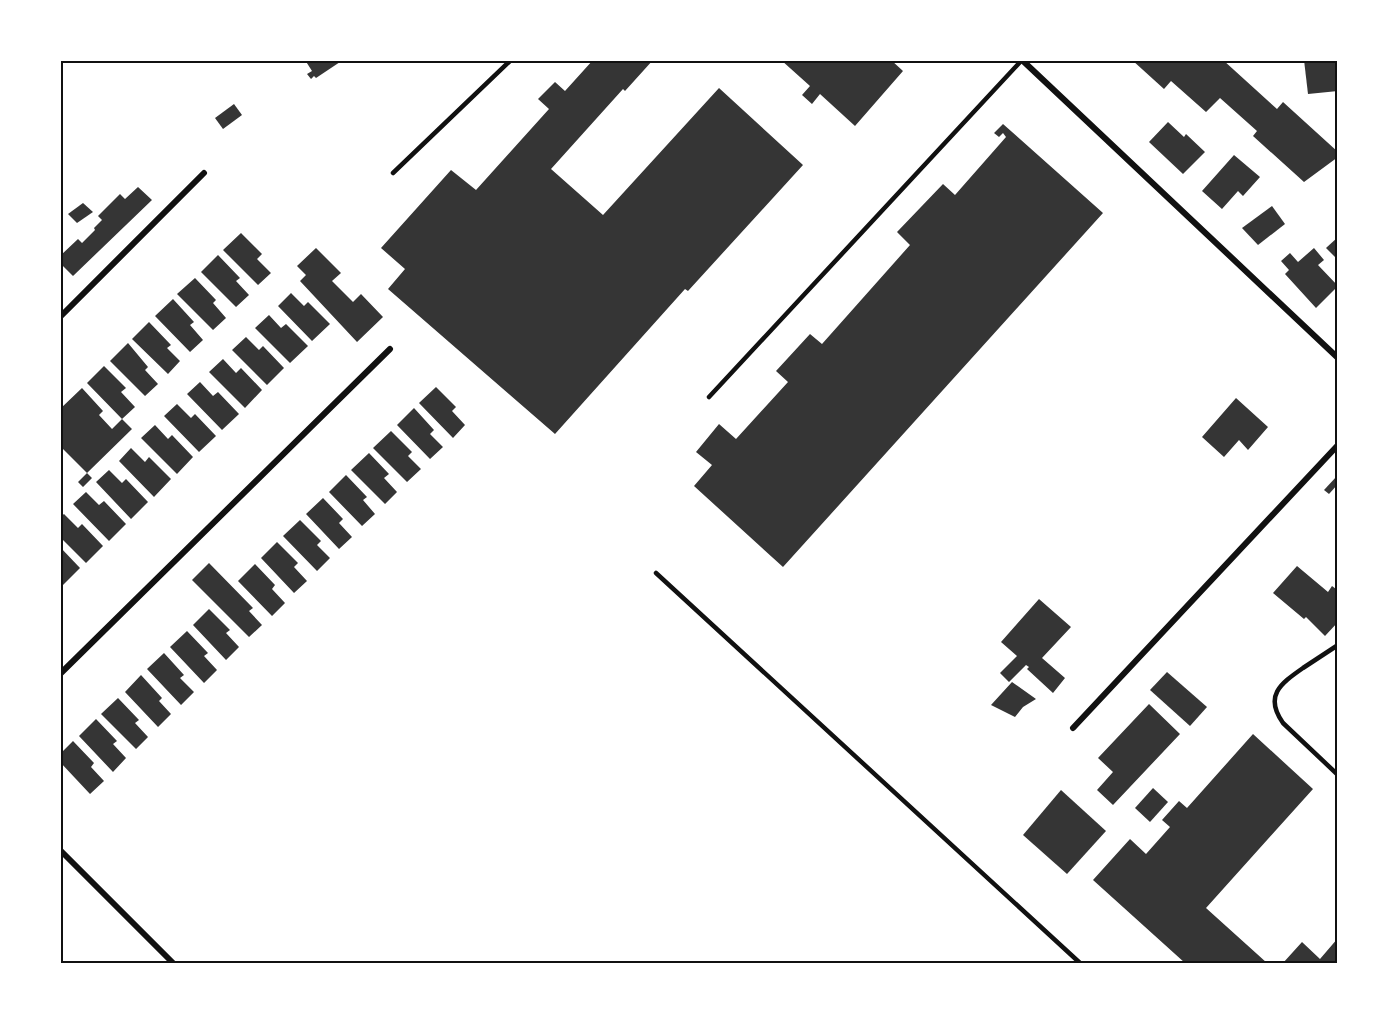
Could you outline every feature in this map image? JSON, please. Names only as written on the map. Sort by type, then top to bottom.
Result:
[{"type":"street","points":[[1022,60],[1338,358]]},
{"type":"street","points":[[60,318],[204,173]]},
{"type":"street","points":[[60,674],[390,349]]},
{"type":"street","points":[[1073,728],[1338,445]]},
{"type":"street","points":[[60,850],[173,963]]},
{"type":"lane","points":[[393,173],[511,60]]},
{"type":"lane","points":[[710,397],[1022,60]]},
{"type":"lane","points":[[656,573],[1080,963]]},
{"type":"lane","points":[[1338,645],[1283,682],[1276,692],[1274,703],[1277,714],[1284,723],[1338,775]]},
{"type":"building","points":[[305,60],[343,60],[311,79],[307,74],[312,71]]},
{"type":"building","points":[[593,60],[653,60],[625,91],[623,89],[551,169],[603,215],[719,88],[803,165],[688,291],[685,289],[555,434],[388,289],[405,269],[381,248],[451,170],[476,190],[549,109],[538,99],[555,82],[565,91]]},
{"type":"building","points":[[781,60],[891,60],[903,71],[855,126],[820,94],[812,104],[802,95],[810,86]]},
{"type":"building","points":[[1132,60],[1223,60],[1277,109],[1283,102],[1338,152],[1338,157],[1304,182],[1253,136],[1257,131],[1220,98],[1206,112],[1171,81],[1164,89]]},
{"type":"building","points":[[1304,60],[1338,60],[1338,91],[1308,94]]},
{"type":"building","points":[[234,104],[242,115],[223,129],[215,118]]},
{"type":"building","points":[[1168,122],[1184,137],[1186,134],[1205,152],[1183,174],[1149,142]]},
{"type":"building","points":[[1003,124],[1103,213],[783,567],[694,486],[712,465],[696,452],[719,424],[736,439],[788,382],[776,371],[810,334],[822,344],[910,245],[897,232],[943,184],[955,195],[1006,137],[1003,133],[999,137],[994,133]]},
{"type":"building","points":[[1234,155],[1260,177],[1243,196],[1238,191],[1222,209],[1202,191]]},
{"type":"building","points":[[138,187],[152,200],[73,276],[60,263],[60,256],[78,239],[82,243],[95,230],[94,228],[102,220],[98,216],[120,194],[125,199]]},
{"type":"building","points":[[83,203],[93,212],[77,223],[68,214]]},
{"type":"building","points":[[1272,206],[1285,224],[1258,245],[1242,228]]},
{"type":"building","points":[[241,233],[262,254],[257,259],[271,273],[258,285],[223,250]]},
{"type":"building","points":[[1338,237],[1338,254],[1335,257],[1326,248]]},
{"type":"building","points":[[316,248],[341,273],[332,281],[353,302],[361,294],[383,317],[357,342],[300,281],[306,275],[297,266]]},
{"type":"building","points":[[1314,248],[1324,260],[1318,265],[1338,286],[1316,308],[1285,274],[1289,270],[1281,261],[1290,253],[1298,262]]},
{"type":"building","points":[[218,255],[240,278],[236,281],[249,295],[236,307],[201,272]]},
{"type":"building","points":[[195,278],[216,300],[213,303],[226,318],[213,330],[177,294]]},
{"type":"building","points":[[291,293],[304,306],[308,302],[330,324],[312,341],[278,306]]},
{"type":"building","points":[[173,299],[194,322],[190,325],[203,340],[190,352],[155,316]]},
{"type":"building","points":[[269,315],[281,328],[286,324],[308,346],[290,363],[255,328]]},
{"type":"building","points":[[149,322],[171,345],[167,348],[180,361],[168,374],[132,339]]},
{"type":"building","points":[[246,337],[259,350],[263,346],[284,368],[267,385],[232,350]]},
{"type":"building","points":[[128,343],[148,367],[145,370],[158,384],[145,396],[110,361]]},
{"type":"building","points":[[223,359],[236,373],[241,368],[262,390],[245,408],[209,372]]},
{"type":"building","points":[[104,366],[126,388],[121,392],[135,407],[122,419],[87,383]]},
{"type":"building","points":[[200,382],[213,396],[218,392],[239,414],[222,430],[187,394]]},
{"type":"building","points":[[436,387],[456,407],[452,411],[465,425],[453,438],[419,403]]},
{"type":"building","points":[[82,388],[103,411],[99,415],[112,429],[122,419],[132,429],[87,473],[60,446],[60,409]]},
{"type":"building","points":[[1236,398],[1268,427],[1248,450],[1239,440],[1224,457],[1202,437]]},
{"type":"building","points":[[177,404],[191,418],[195,414],[216,436],[199,452],[164,416]]},
{"type":"building","points":[[414,408],[434,430],[430,434],[443,447],[430,459],[397,425]]},
{"type":"building","points":[[155,425],[168,439],[172,435],[193,457],[177,474],[141,438]]},
{"type":"building","points":[[391,431],[412,452],[408,456],[421,469],[407,482],[373,448]]},
{"type":"building","points":[[131,448],[145,462],[149,457],[171,479],[154,497],[119,461]]},
{"type":"building","points":[[369,453],[389,474],[384,478],[397,492],[385,504],[351,470]]},
{"type":"building","points":[[109,470],[122,483],[126,479],[148,502],[131,519],[96,482]]},
{"type":"building","points":[[87,473],[92,478],[83,487],[78,482]]},
{"type":"building","points":[[346,475],[367,497],[363,500],[375,514],[362,526],[329,492]]},
{"type":"building","points":[[1337,476],[1338,484],[1329,494],[1324,490]]},
{"type":"building","points":[[86,492],[99,505],[104,501],[126,524],[109,541],[73,504]]},
{"type":"building","points":[[323,498],[343,519],[339,523],[352,537],[339,549],[306,514]]},
{"type":"building","points":[[64,514],[78,528],[82,524],[103,546],[86,563],[60,537],[60,517]]},
{"type":"building","points":[[300,520],[321,541],[317,545],[330,558],[317,571],[283,536]]},
{"type":"building","points":[[277,542],[298,563],[294,567],[307,581],[294,593],[261,558]]},
{"type":"building","points":[[60,547],[80,568],[63,585],[60,582]]},
{"type":"building","points":[[209,563],[253,608],[249,611],[262,625],[249,637],[192,580]]},
{"type":"building","points":[[255,564],[275,585],[272,589],[285,603],[272,616],[238,581]]},
{"type":"building","points":[[1297,566],[1328,592],[1332,586],[1336,589],[1338,587],[1338,622],[1325,636],[1306,617],[1304,619],[1273,593]]},
{"type":"building","points":[[1039,599],[1071,627],[1042,658],[1065,678],[1053,693],[1027,669],[1029,667],[1026,665],[1009,682],[1000,673],[1017,656],[1001,642]]},
{"type":"building","points":[[209,609],[230,630],[226,633],[239,647],[226,660],[193,625]]},
{"type":"building","points":[[187,631],[208,653],[204,656],[217,670],[204,683],[170,647]]},
{"type":"building","points":[[164,653],[184,675],[180,678],[194,692],[181,705],[147,669]]},
{"type":"building","points":[[1167,672],[1207,707],[1190,726],[1150,690]]},
{"type":"building","points":[[141,675],[162,698],[159,701],[171,714],[158,727],[125,692]]},
{"type":"building","points":[[1012,682],[1036,699],[1023,707],[1015,717],[991,705]]},
{"type":"building","points":[[118,698],[139,720],[135,723],[148,737],[136,749],[101,714]]},
{"type":"building","points":[[1149,704],[1180,734],[1113,805],[1097,790],[1113,772],[1098,758]]},
{"type":"building","points":[[96,719],[117,741],[113,744],[126,758],[113,772],[79,736]]},
{"type":"building","points":[[1253,734],[1313,789],[1206,908],[1267,963],[1185,963],[1093,880],[1130,839],[1146,854],[1170,827],[1162,820],[1179,801],[1187,808]]},
{"type":"building","points":[[73,741],[94,763],[91,767],[104,781],[90,794],[60,762],[60,754]]},
{"type":"building","points":[[1153,788],[1168,802],[1150,822],[1135,808]]},
{"type":"building","points":[[1061,790],[1106,831],[1067,874],[1023,835]]},
{"type":"building","points":[[1338,938],[1338,963],[1283,963],[1302,942],[1320,959]]}]
